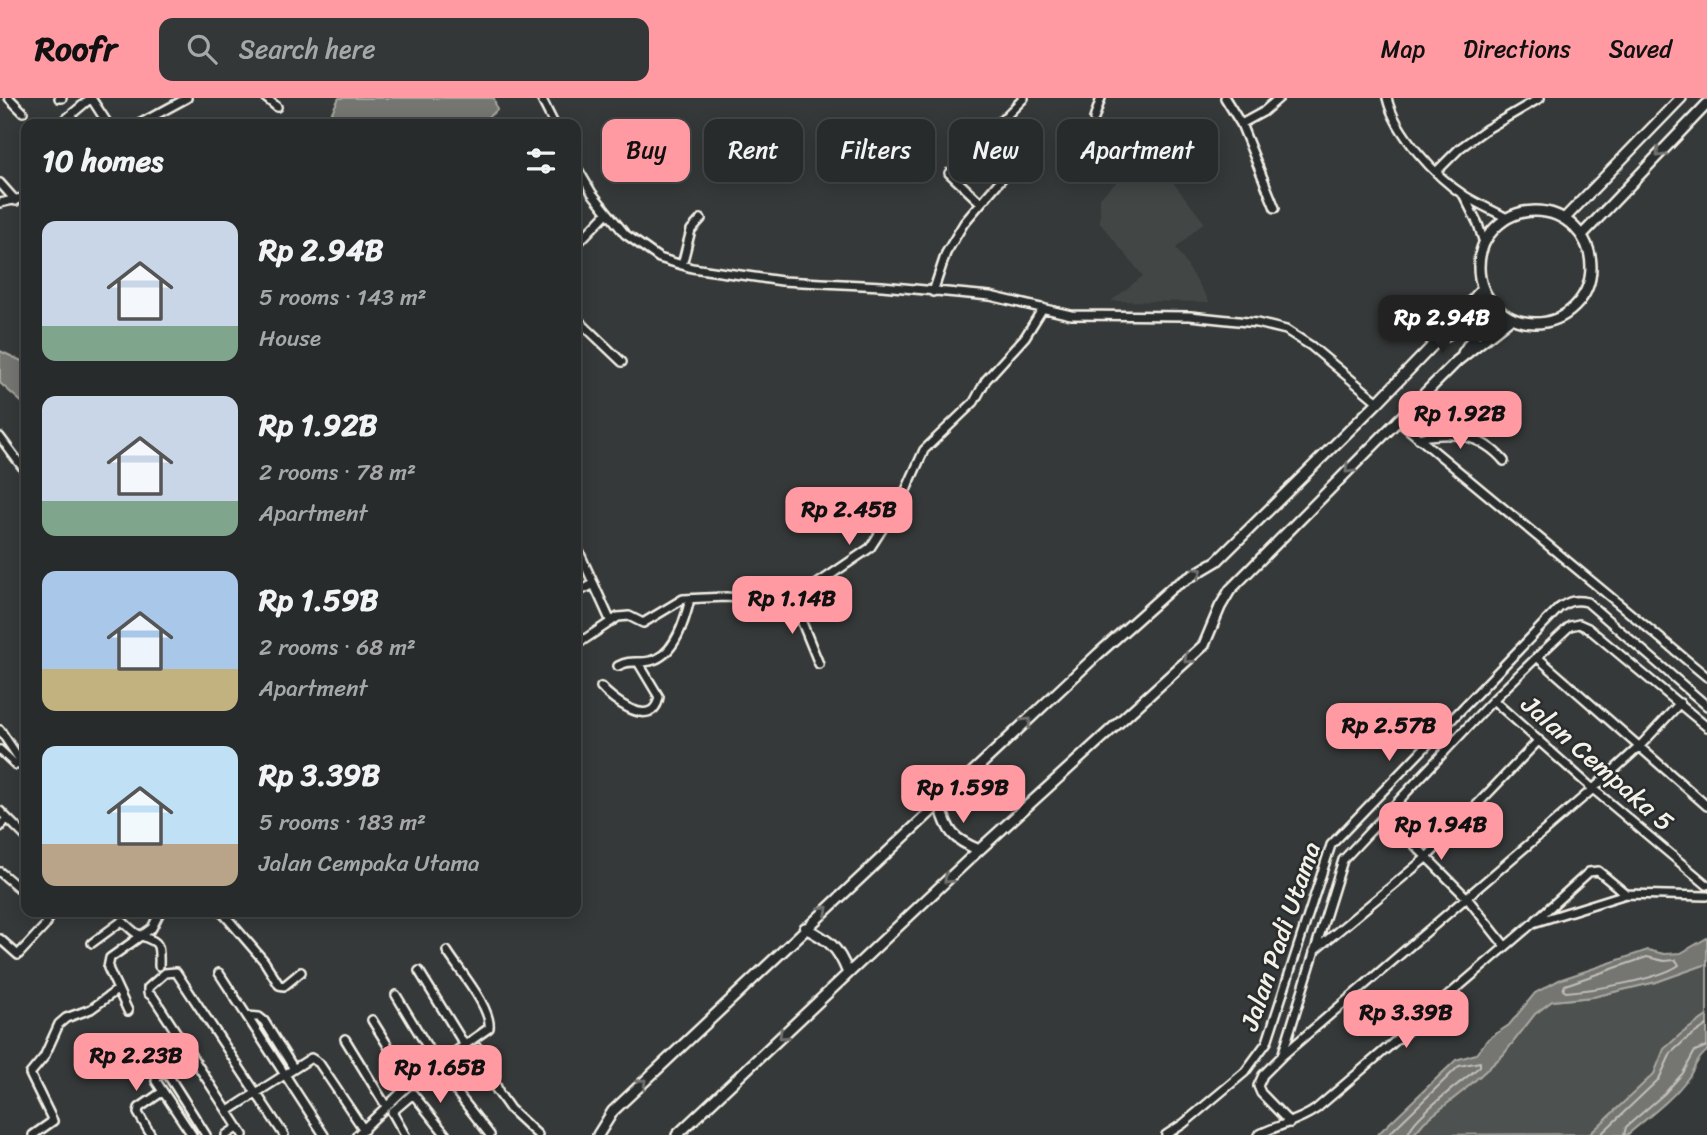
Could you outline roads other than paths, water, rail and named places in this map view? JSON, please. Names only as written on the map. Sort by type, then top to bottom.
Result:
[{"type":"street","points":[[9,98],[23,112]]},
{"type":"street","points":[[66,119],[91,98],[105,119]]},
{"type":"street","points":[[148,119],[187,98]]},
{"type":"street","points":[[267,98],[277,107]]},
{"type":"street","points":[[541,98],[552,119]]},
{"type":"street","points":[[933,292],[946,253],[964,223],[1004,176],[1003,169],[985,136],[1024,98]]},
{"type":"street","points":[[1094,119],[1101,98]]},
{"type":"street","points":[[1225,98],[1241,124],[1275,208]]},
{"type":"street","points":[[1241,124],[1263,112],[1279,98]]},
{"type":"street","points":[[1387,98],[1403,133],[1419,153],[1464,195],[1505,217]]},
{"type":"street","points":[[1437,171],[1460,148],[1485,130],[1540,98]]},
{"type":"street","points":[[1564,219],[1681,98]]},
{"type":"street","points":[[1581,235],[1707,104]]},
{"type":"street","points":[[581,174],[607,213],[625,234],[659,258],[682,265],[782,281],[882,286],[990,296],[1071,315],[1208,317],[1278,328],[1311,346],[1378,402]]},
{"type":"street","points":[[959,182],[981,203]]},
{"type":"street","points":[[0,183],[16,201]]},
{"type":"street","points":[[1464,195],[1483,240],[1479,261],[1483,288],[1494,306],[1511,318],[1531,324],[1552,321],[1571,312],[1585,295],[1591,275],[1590,254],[1581,235],[1564,219],[1546,212],[1527,211],[1505,217],[1483,240]]},
{"type":"street","points":[[0,203],[21,199]]},
{"type":"street","points":[[581,240],[607,213]]},
{"type":"street","points":[[682,265],[691,230],[701,219]]},
{"type":"street","points":[[598,1135],[613,1111],[1098,654],[1164,596],[1217,561],[1378,402],[1483,288]]},
{"type":"street","points":[[581,642],[623,615],[643,623],[676,601],[726,597],[771,601],[792,598],[804,593],[870,548],[903,497],[924,450],[974,402],[986,380],[1026,337],[1043,308]]},
{"type":"street","points":[[677,1135],[979,850],[1204,645],[1230,590],[1457,361],[1511,318]]},
{"type":"street","points":[[1437,341],[1470,322],[1477,325],[1478,330],[1457,361]]},
{"type":"street","points":[[581,323],[622,362]]},
{"type":"street","points":[[1397,420],[1707,677]]},
{"type":"street","points":[[1418,438],[1443,435],[1478,440],[1489,445],[1504,461]]},
{"type":"street","points":[[0,437],[21,465]]},
{"type":"street","points":[[581,556],[611,622]]},
{"type":"street","points":[[581,590],[594,584]]},
{"type":"street","points":[[792,598],[819,664]]},
{"type":"street","points":[[618,666],[629,661],[657,659],[668,649],[685,619],[690,599]]},
{"type":"street","name":"Jalan Padi Utama","points":[[1166,1135],[1245,1072],[1267,1041],[1331,845],[1559,608],[1568,601],[1587,603],[1707,706]]},
{"type":"street","points":[[1282,1056],[1343,860],[1387,817],[1493,699],[1570,626],[1579,624],[1588,628],[1707,727]]},
{"type":"street","points":[[1537,657],[1707,806]]},
{"type":"street","points":[[601,687],[619,705],[630,710],[650,710],[658,703],[659,697],[638,662]]},
{"type":"street","name":"Jalan Cempaka 5","points":[[1493,699],[1593,789],[1707,885]]},
{"type":"street","points":[[1290,1123],[1268,1101],[1258,1086],[1263,1075],[1593,789],[1639,747],[1680,703]]},
{"type":"street","points":[[0,730],[21,762]]},
{"type":"street","points":[[1313,952],[1427,857],[1539,740]]},
{"type":"street","points":[[0,750],[16,765],[21,764]]},
{"type":"street","points":[[940,805],[945,825],[951,834],[960,842],[979,850]]},
{"type":"street","points":[[0,811],[21,832]]},
{"type":"street","points":[[1387,817],[1467,898],[1505,946]]},
{"type":"street","points":[[0,827],[7,818]]},
{"type":"street","points":[[1258,1135],[1316,1110],[1533,923],[1588,872],[1598,871],[1626,894]]},
{"type":"street","points":[[2,876],[21,890]]},
{"type":"street","points":[[1533,923],[1626,894],[1707,896]]},
{"type":"street","points":[[0,939],[18,955],[47,923],[45,917]]},
{"type":"street","points":[[128,1011],[108,968],[110,958],[155,924],[158,917]]},
{"type":"street","points":[[226,917],[264,961],[279,985],[284,986],[301,972]]},
{"type":"street","points":[[92,943],[122,921],[134,931],[149,937],[160,948],[159,966]]},
{"type":"street","points":[[805,928],[828,939],[841,954],[848,973]]},
{"type":"street","points":[[389,1109],[411,1083],[489,1028],[490,1022],[485,1010],[447,951]]},
{"type":"street","points":[[419,971],[464,1044]]},
{"type":"street","points":[[243,1135],[154,998],[148,993],[148,988],[166,973],[176,972],[284,1135]]},
{"type":"street","points":[[219,972],[324,1135]]},
{"type":"street","points":[[33,1135],[53,1121],[30,1074],[44,1057],[58,1024],[66,1018],[91,1009],[117,990]]},
{"type":"street","points":[[396,995],[437,1063]]},
{"type":"street","points":[[247,1016],[259,1017],[264,1021],[294,1069]]},
{"type":"street","points":[[372,1020],[411,1083]]},
{"type":"street","points":[[345,1039],[405,1135]]},
{"type":"street","points":[[484,1133],[446,1077],[446,1068],[477,1048],[481,1049],[498,1090],[510,1109],[538,1135]]},
{"type":"street","points":[[228,1111],[308,1059],[315,1059],[360,1132],[413,1094],[446,1135]]},
{"type":"street","points":[[192,1135],[162,1092],[156,1081],[157,1077],[165,1073],[206,1135]]},
{"type":"street","points":[[151,1135],[138,1113],[139,1108],[162,1092]]},
{"type":"street","points":[[226,1135],[238,1127]]},
{"type":"water","points":[[339,98],[494,98],[497,110],[485,119],[328,119]]},
{"type":"water","points":[[0,351],[21,361],[21,402],[0,383]]},
{"type":"water","points":[[1707,938],[1707,964],[1656,982],[1593,997],[1552,1001],[1535,1014],[1503,1055],[1424,1122],[1413,1135],[1377,1135],[1456,1060],[1476,1054],[1488,1039],[1509,1025],[1535,993],[1559,980],[1648,950],[1664,954],[1681,953]]},
{"type":"water","points":[[1707,1016],[1707,1051],[1675,1094],[1627,1135],[1589,1135],[1654,1074],[1664,1049]]}]
